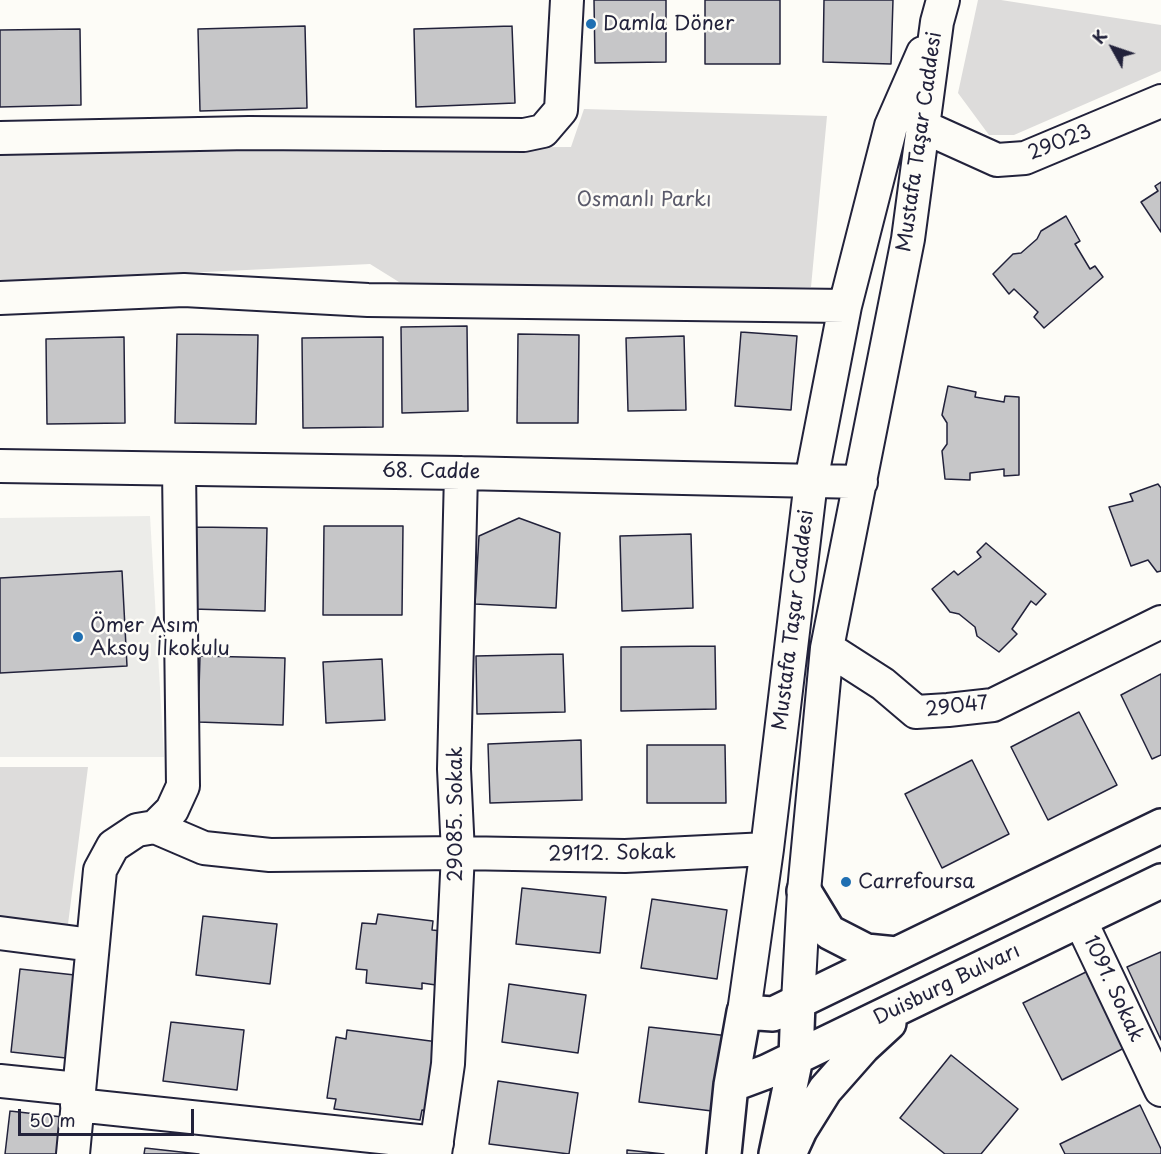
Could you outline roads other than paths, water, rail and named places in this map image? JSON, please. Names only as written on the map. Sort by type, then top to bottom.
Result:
[{"type":"main road","points":[[744,1012],[773,1014],[1161,825]]},
{"type":"main road","name":"Duisburg Bulvarı","points":[[731,1085],[766,1072],[1161,880]]},
{"type":"main road","points":[[804,891],[829,932],[866,951],[896,954]]},
{"type":"main road","name":"Mustafa Taşar Caddesi","points":[[776,1154],[795,1058],[798,1002]]},
{"type":"main road","points":[[789,1154],[800,1130],[825,1090],[863,1047],[912,1002]]},
{"type":"main road","name":"Mustafa Taşar Caddesi","points":[[724,1154],[731,1085],[744,1012]]},
{"type":"street","points":[[0,138],[249,133],[524,135],[543,131],[561,110],[567,0]]},
{"type":"street","name":"Mustafa Taşar Caddesi","points":[[798,1002],[804,891],[827,648],[908,239],[940,11]]},
{"type":"street","name":"Mustafa Taşar Caddesi","points":[[744,1012],[767,849],[811,481],[846,306],[891,126],[940,11]]},
{"type":"street","name":"29023","points":[[924,127],[996,160],[1025,158],[1161,101]]},
{"type":"street","points":[[0,298],[184,290],[368,300],[846,306]]},
{"type":"street","name":"68. Cadde","points":[[0,466],[461,472],[861,482]]},
{"type":"street","points":[[73,1154],[99,870],[112,846],[137,830],[155,827],[172,810],[183,786],[179,469]]},
{"type":"street","name":"29085. Sokak","points":[[436,1148],[448,1064],[458,853],[454,769],[461,472]]},
{"type":"street","name":"29047","points":[[827,648],[883,684],[916,712],[948,710],[993,705],[1161,621]]},
{"type":"street","name":"29112. Sokak","points":[[155,827],[204,848],[270,855],[458,853],[626,856],[767,849]]},
{"type":"street","name":"1091. Sokak","points":[[1080,920],[1161,1090]]},
{"type":"street","points":[[0,933],[92,945]]},
{"type":"street","points":[[0,1081],[77,1097],[436,1148]]},
{"type":"place","name":"Damla Döner","points":[[591,24]]},
{"type":"place","name":"Ömer Asım Aksoy İlkokulu","points":[[78,637]]},
{"type":"place","name":"Carrefoursa","points":[[846,882]]},
{"type":"park label","name":"Osmanlı Parkı","points":[[644,200]]}]
